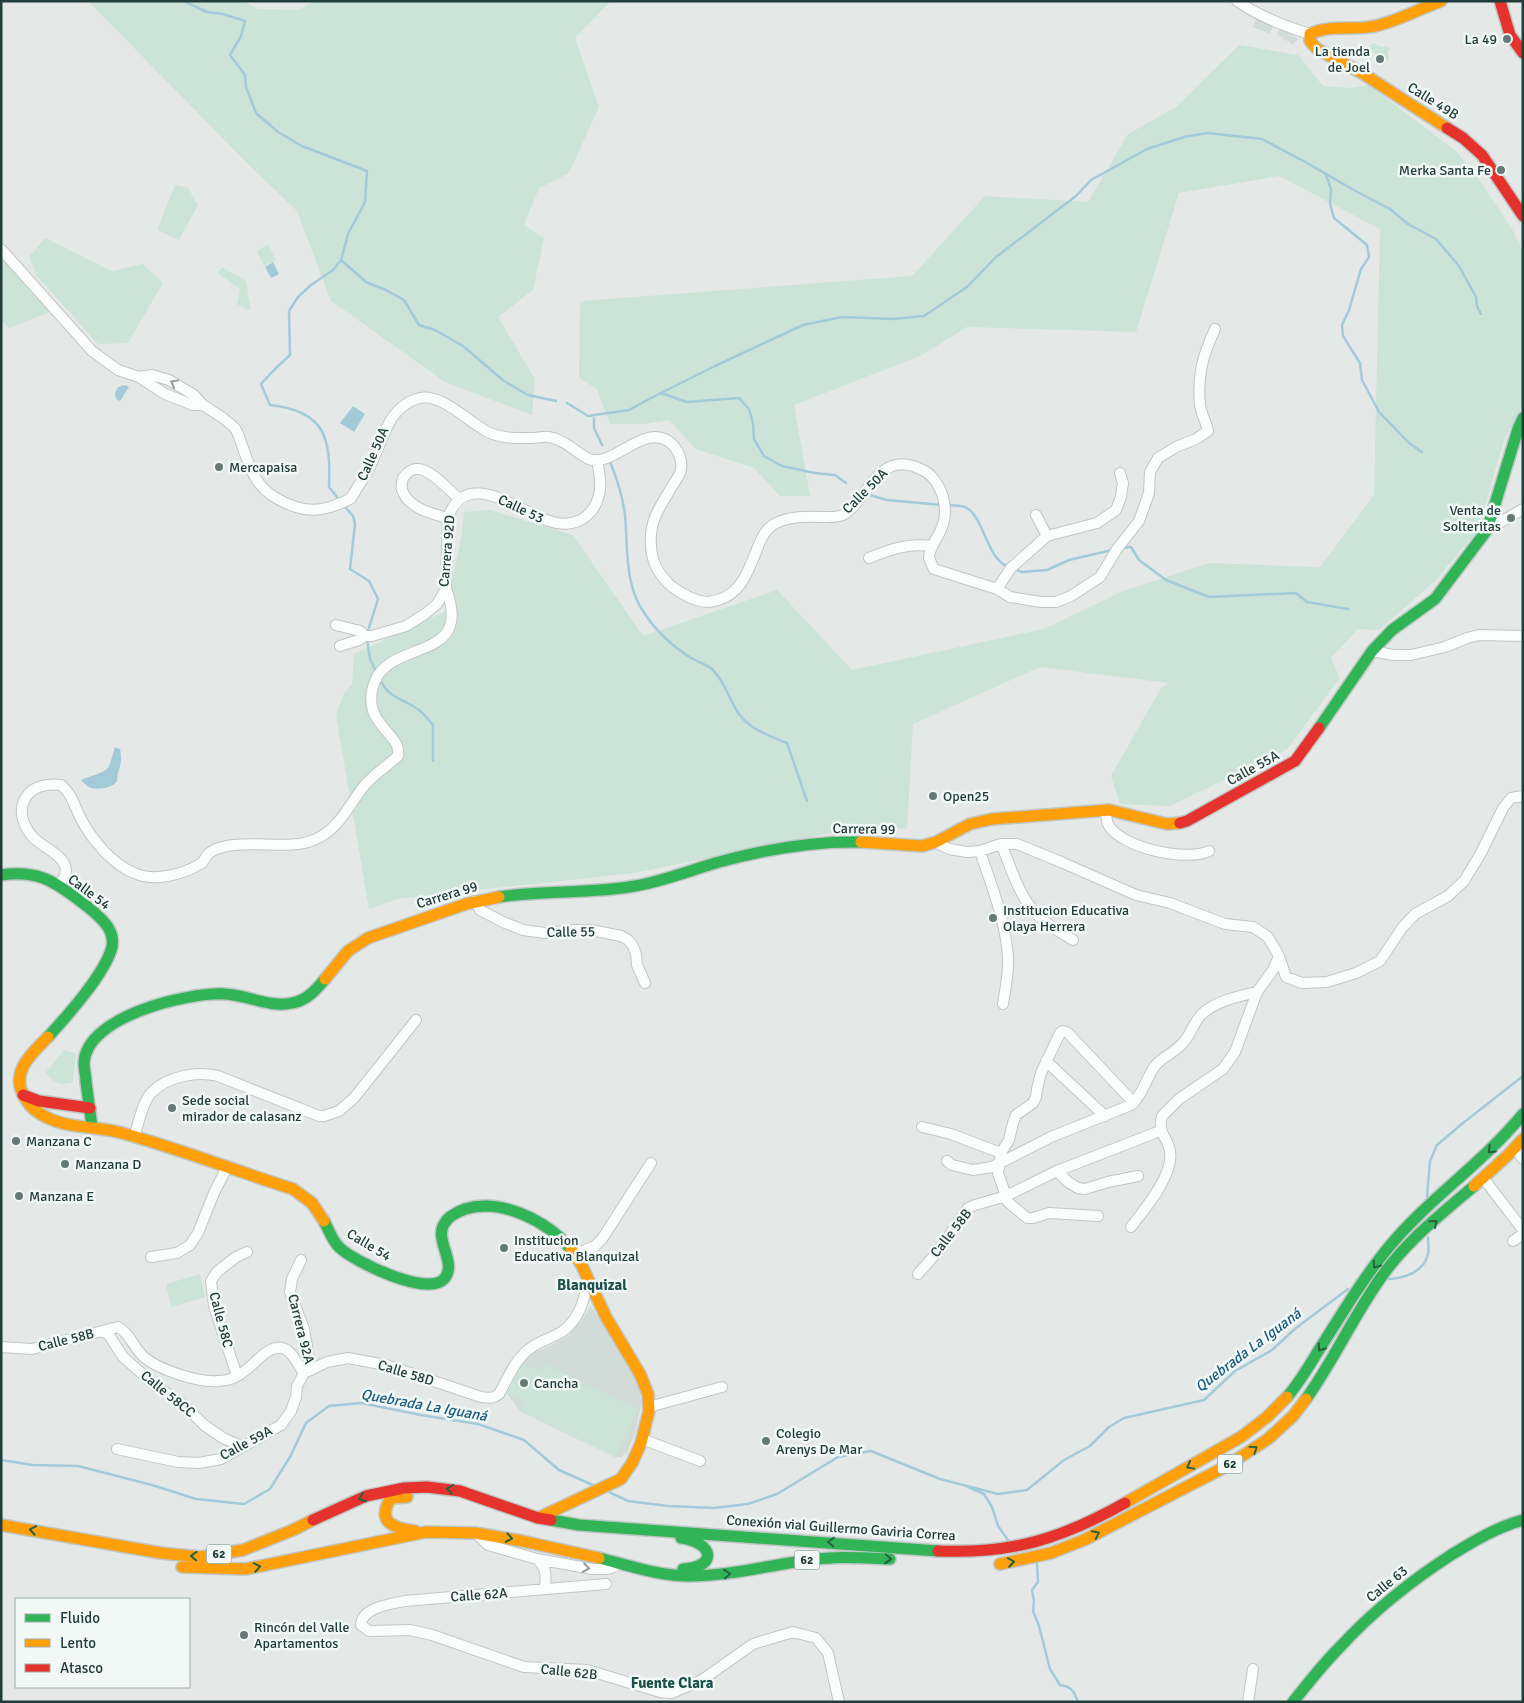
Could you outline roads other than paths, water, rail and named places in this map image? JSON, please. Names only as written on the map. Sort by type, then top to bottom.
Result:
[{"type":"main road","points":[[1310,34],[1317,30],[1353,29],[1381,25],[1441,1]]},
{"type":"main road","points":[[1501,2],[1510,34],[1516,46],[1523,53]]},
{"type":"main road","name":"Calle 49B","points":[[1310,34],[1310,41],[1317,49],[1370,78],[1463,138],[1482,155],[1523,216]]},
{"type":"main road","points":[[1487,530],[1516,433],[1523,418]]},
{"type":"main road","name":"Calle 55A","points":[[935,842],[972,823],[999,817],[1106,811],[1121,812],[1167,824],[1179,823],[1187,821],[1284,768],[1295,761],[1302,753],[1372,651],[1392,630],[1435,599],[1487,530]]},
{"type":"main road","name":"Carrera 99","points":[[92,1127],[84,1062],[87,1050],[98,1036],[123,1020],[157,1005],[203,994],[239,994],[280,1004],[298,1002],[318,989],[342,955],[361,941],[475,901],[513,895],[598,891],[634,886],[731,859],[828,843],[850,842],[915,846],[935,842]]},
{"type":"main road","name":"Calle 54","points":[[1,875],[32,874],[43,878],[58,886],[105,923],[111,932],[112,948],[103,968],[51,1033],[27,1059],[19,1078],[23,1095],[33,1108],[48,1118],[62,1123],[92,1127],[134,1137],[293,1189],[317,1209],[336,1244],[341,1249],[396,1278],[412,1283],[432,1285],[446,1277],[449,1267],[441,1242],[441,1229],[449,1216],[474,1208],[498,1207],[514,1212],[553,1232],[575,1254],[604,1315],[641,1375],[648,1396],[649,1408],[642,1438],[636,1453],[629,1469],[620,1479],[538,1518]]},
{"type":"main road","points":[[23,1095],[39,1101],[90,1108]]},
{"type":"main road","name":"Conexión vial Guillermo Gaviria Correa","points":[[1,1524],[161,1553],[201,1556],[243,1550],[293,1530],[366,1496],[404,1488],[427,1486],[472,1494],[538,1518],[579,1525],[867,1544],[967,1553],[994,1552],[1046,1540],[1087,1523],[1226,1446],[1260,1422],[1278,1406],[1301,1379],[1388,1248],[1418,1216],[1501,1141],[1523,1114]]},
{"type":"main road","name":"62","points":[[989,1564],[1024,1560],[1051,1553],[1088,1538],[1230,1464],[1266,1441],[1279,1430],[1302,1404],[1380,1279],[1398,1257],[1500,1163],[1523,1139]]},
{"type":"main road","points":[[426,1532],[403,1530],[392,1526],[386,1521],[384,1513],[385,1505],[391,1498],[412,1496],[427,1486]]},
{"type":"main road","points":[[570,1502],[575,1514],[585,1519],[621,1528]]},
{"type":"main road","name":"Calle 63","points":[[1294,1702],[1338,1648],[1412,1582],[1440,1562],[1492,1531],[1523,1520]]},
{"type":"main road","points":[[645,1568],[660,1567],[688,1570],[700,1568],[707,1556],[706,1547],[691,1538],[674,1538],[646,1529]]},
{"type":"main road","name":"Conexión vial Guillermo Gaviria Correa","points":[[173,1566],[212,1570],[246,1569],[426,1532],[475,1533],[569,1550],[622,1564],[688,1576],[712,1576],[760,1570],[808,1560],[836,1557],[898,1560]]},
{"type":"main road","points":[[21,1540],[116,1557]]},
{"type":"street","points":[[1237,1],[1253,12],[1285,27],[1310,34]]},
{"type":"street","name":"Calle 50A","points":[[1,249],[92,351],[118,370],[139,377],[152,375],[169,380],[194,395],[203,406],[235,428],[252,475],[259,485],[277,499],[302,509],[318,511],[335,506],[350,498],[364,479],[388,422],[400,408],[418,398],[432,398],[448,404],[468,421],[489,433],[505,438],[548,437],[570,445],[589,459],[597,460],[621,452],[645,438],[660,437],[673,446],[682,459],[681,472],[652,523],[650,532],[651,556],[657,571],[673,588],[684,595],[704,602],[726,598],[740,586],[761,538],[771,526],[785,520],[803,516],[831,517],[844,515],[858,502],[878,476],[891,466],[904,464],[924,470],[931,474],[940,489],[945,505],[942,528],[932,546]]},
{"type":"street","points":[[869,558],[902,546],[917,544],[932,546],[929,559],[934,569],[1010,596],[1041,602],[1056,602],[1071,596],[1100,577],[1117,549],[1138,521],[1149,493],[1150,472],[1158,458],[1208,431],[1200,406],[1199,375],[1204,354],[1215,329]]},
{"type":"street","name":"Calle 53","points":[[455,503],[464,495],[479,493],[491,495],[550,522],[566,524],[580,521],[589,515],[600,494],[597,460]]},
{"type":"street","points":[[448,518],[430,513],[408,499],[402,489],[402,478],[409,471],[416,468],[432,474],[455,503]]},
{"type":"street","points":[[997,590],[1012,568],[1047,536],[1097,523],[1116,510],[1121,497],[1123,483],[1120,473]]},
{"type":"street","name":"Carrera 92D","points":[[340,646],[406,626],[437,604],[446,589],[448,518],[455,503]]},
{"type":"street","points":[[1487,530],[1523,509]]},
{"type":"street","points":[[1036,515],[1047,536]]},
{"type":"street","points":[[58,886],[64,879],[66,871],[64,863],[31,836],[24,824],[22,814],[26,798],[33,789],[41,785],[61,785],[68,791],[81,820],[95,841],[113,859],[135,874],[158,877],[176,874],[202,864],[209,853],[225,846],[303,844],[316,839],[330,830],[340,820],[366,784],[398,756],[397,742],[389,736],[372,713],[370,698],[375,680],[388,664],[433,645],[447,632],[453,615],[451,601],[446,589]]},
{"type":"street","points":[[336,625],[360,631],[369,636]]},
{"type":"street","points":[[1372,651],[1393,655],[1411,655],[1445,647],[1479,635],[1523,636]]},
{"type":"street","points":[[935,842],[956,851],[966,852],[980,851],[1001,844],[1022,846],[1136,895],[1170,903],[1225,924],[1253,927],[1268,937],[1280,956],[1286,977],[1302,983],[1327,982],[1356,973],[1380,961],[1402,928],[1415,914],[1448,896],[1464,881],[1503,808],[1511,798],[1523,796]]},
{"type":"street","points":[[1106,811],[1108,823],[1115,832],[1157,852],[1196,856],[1209,851]]},
{"type":"street","points":[[1001,844],[1020,889],[1035,912],[1051,927],[1074,940]]},
{"type":"street","points":[[980,851],[999,905],[1008,947],[1008,965],[1003,1004]]},
{"type":"street","name":"Calle 55","points":[[475,901],[480,910],[522,930],[545,933],[591,930],[622,936],[633,946],[637,965],[645,983]]},
{"type":"street","points":[[1131,1227],[1169,1170],[1170,1152],[1160,1131],[1162,1116],[1179,1099],[1223,1069],[1235,1052],[1258,992],[1280,956]]},
{"type":"street","points":[[922,1127],[951,1134],[1000,1158],[1121,1110],[1134,1103],[1156,1064],[1182,1045],[1200,1016],[1213,1007],[1239,996],[1258,992]]},
{"type":"street","points":[[134,1137],[146,1101],[151,1093],[171,1080],[196,1073],[218,1076],[319,1116],[338,1111],[354,1098],[416,1020]]},
{"type":"street","points":[[947,1162],[973,1170],[992,1167],[1000,1158],[1007,1144],[1016,1115],[1033,1103],[1046,1061],[1060,1033],[1065,1031],[1134,1103]]},
{"type":"street","points":[[1046,1061],[1105,1116]]},
{"type":"street","name":"Calle 58B","points":[[918,1274],[939,1250],[968,1208],[975,1204],[1006,1196],[1057,1171],[1160,1131]]},
{"type":"street","points":[[1000,1158],[998,1173],[1008,1202],[1026,1218],[1033,1218],[1048,1213],[1098,1216]]},
{"type":"street","points":[[575,1254],[595,1246],[602,1239],[651,1163]]},
{"type":"street","points":[[151,1258],[177,1253],[190,1245],[198,1233],[227,1167]]},
{"type":"street","points":[[1057,1171],[1068,1182],[1078,1188],[1085,1189],[1138,1176]]},
{"type":"street","points":[[1487,1183],[1523,1230]]},
{"type":"street","points":[[1513,1241],[1523,1234]]},
{"type":"street","name":"Calle 58C","points":[[237,1376],[214,1306],[211,1281],[217,1272],[236,1257],[247,1252]]},
{"type":"street","name":"Carrera 92A","points":[[301,1260],[292,1279],[290,1292],[304,1329],[308,1372]]},
{"type":"street","name":"Calle 58D","points":[[308,1372],[327,1362],[348,1358],[386,1365],[491,1398],[499,1394],[522,1356],[531,1347],[562,1331],[575,1319],[584,1302],[588,1280]]},
{"type":"street","points":[[102,1331],[118,1326],[146,1358],[178,1374],[204,1380],[218,1382],[237,1376],[270,1350],[278,1348],[289,1352],[308,1372]]},
{"type":"street","name":"Calle 58B","points":[[1,1347],[32,1349],[102,1331]]},
{"type":"street","name":"Calle 58CC","points":[[102,1331],[109,1335],[123,1357],[155,1385],[186,1407],[204,1425],[223,1438],[243,1447]]},
{"type":"street","name":"Calle 59A","points":[[117,1449],[178,1462],[199,1463],[221,1459],[281,1425],[291,1411],[296,1397],[297,1386],[308,1372]]},
{"type":"street","points":[[649,1408],[722,1387]]},
{"type":"street","points":[[642,1438],[700,1461]]},
{"type":"street","points":[[475,1533],[488,1545],[537,1559],[600,1569],[608,1569],[622,1564]]},
{"type":"street","points":[[537,1559],[546,1570],[545,1588]]},
{"type":"street","points":[[545,1588],[554,1569],[563,1564]]},
{"type":"street","name":"Calle 62A","points":[[361,1625],[361,1620],[366,1614],[383,1606],[405,1601],[606,1584]]},
{"type":"street","name":"Calle 62B","points":[[361,1625],[369,1630],[410,1630],[432,1635],[524,1667],[587,1670],[660,1692],[672,1693],[702,1680],[753,1644],[794,1632],[816,1638],[828,1653],[839,1702]]},
{"type":"street","points":[[1248,1702],[1253,1669]]},
{"type":"water","points":[[273,262],[279,274],[271,278],[265,267]]},
{"type":"water","points":[[125,385],[129,387],[120,401],[116,399],[115,393],[118,387]]},
{"type":"water","points":[[353,406],[365,414],[354,432],[340,423]]},
{"type":"water","points":[[115,747],[120,749],[121,755],[117,781],[101,789],[89,787],[81,780],[106,770]]},
{"type":"waterway","points":[[184,1],[207,12],[223,14],[245,21],[241,36],[230,55],[245,75],[246,87],[256,113],[278,132],[302,146],[367,171],[365,202],[348,234],[341,260],[366,282],[404,300],[419,325],[435,330],[463,346],[504,381],[528,395],[556,401]]},
{"type":"waterway","points":[[567,403],[588,416],[629,410],[715,366],[803,325],[842,317],[893,319],[924,316],[967,287],[996,257],[1076,196],[1091,180],[1147,149],[1184,137],[1207,133],[1262,139],[1390,209],[1408,224],[1436,239],[1459,266],[1476,297],[1477,306],[1481,314]]},
{"type":"waterway","points":[[1326,175],[1331,189],[1330,204],[1334,218],[1367,245],[1369,257],[1361,269],[1349,310],[1342,325],[1343,336],[1360,363],[1362,380],[1379,412],[1409,443],[1422,452]]},
{"type":"waterway","points":[[337,497],[329,487],[328,454],[326,441],[321,430],[313,420],[303,413],[270,405],[261,384],[290,355],[289,311],[298,297],[311,285],[333,270],[341,260]]},
{"type":"waterway","points":[[661,393],[687,402],[739,398],[749,409],[753,423],[754,439],[764,456],[782,466],[835,475],[846,483]]},
{"type":"waterway","points":[[594,415],[594,428],[602,445]]},
{"type":"waterway","points":[[609,460],[623,501],[628,566],[633,591],[638,603],[649,620],[666,638],[691,658],[710,667],[724,685],[744,720],[761,732],[787,743],[807,801]]},
{"type":"waterway","points":[[866,494],[887,500],[942,505]]},
{"type":"waterway","points":[[947,505],[967,508],[978,521],[996,557],[1009,567]]},
{"type":"waterway","points":[[346,508],[353,516],[355,524],[350,569],[369,581],[378,599],[367,634]]},
{"type":"waterway","points":[[1123,548],[1131,547],[1139,560],[1166,580],[1209,597],[1296,593],[1307,602],[1348,609]]},
{"type":"waterway","points":[[1014,569],[1022,572],[1047,570],[1069,560],[1112,550]]},
{"type":"waterway","points":[[367,639],[370,659],[375,669]]},
{"type":"waterway","points":[[382,683],[389,692],[421,712],[433,725],[433,761]]},
{"type":"waterway","name":"Quebrada La Iguaná","points":[[1427,1197],[1430,1161],[1437,1145],[1523,1076]]},
{"type":"waterway","name":"Quebrada La Iguaná","points":[[1389,1279],[1401,1277],[1418,1270],[1428,1254],[1428,1238]]},
{"type":"waterway","name":"Quebrada La Iguaná","points":[[607,1491],[628,1501],[668,1506],[714,1508],[748,1504],[777,1494],[838,1457],[871,1451],[940,1479],[998,1494],[1027,1490],[1064,1460],[1090,1446],[1109,1427],[1124,1418],[1204,1400],[1235,1371],[1272,1350],[1296,1328],[1348,1289]]},
{"type":"waterway","name":"Quebrada La Iguaná","points":[[1,1460],[33,1465],[78,1466],[152,1485],[196,1499],[244,1504],[270,1489],[290,1457],[306,1423],[329,1406],[361,1403],[478,1424],[524,1440],[559,1470],[595,1486]]},
{"type":"waterway","points":[[968,1487],[984,1494],[992,1507],[998,1526],[1008,1540]]},
{"type":"waterway","points":[[1037,1564],[1038,1582],[1032,1590],[1033,1611],[1039,1626],[1050,1669],[1060,1685],[1072,1690],[1078,1702]]},
{"type":"place","name":"La 49","points":[[1507,39]]},
{"type":"place","name":"La tienda de Joel","points":[[1380,59]]},
{"type":"place","name":"Merka Santa Fe","points":[[1501,170]]},
{"type":"place","name":"Mercapaisa","points":[[219,467]]},
{"type":"place","name":"Venta de Solteritas","points":[[1511,518]]},
{"type":"place","name":"Open25","points":[[933,796]]},
{"type":"place","name":"Institucion Educativa Olaya Herrera","points":[[993,918]]},
{"type":"place","name":"Sede social mirador de calasanz","points":[[172,1108]]},
{"type":"place","name":"Manzana C","points":[[16,1141]]},
{"type":"place","name":"Manzana D","points":[[65,1164]]},
{"type":"place","name":"Manzana E","points":[[19,1196]]},
{"type":"place","name":"Institucion Educativa Blanquizal","points":[[504,1248]]},
{"type":"place","name":"Cancha","points":[[524,1383]]},
{"type":"place","name":"Colegio Arenys De Mar","points":[[766,1441]]},
{"type":"place","name":"Rincón del Valle Apartamentos","points":[[244,1635]]},
{"type":"district","name":"Blanquizal","points":[[592,1285]]},
{"type":"district","name":"Fuente Clara","points":[[672,1683]]}]
